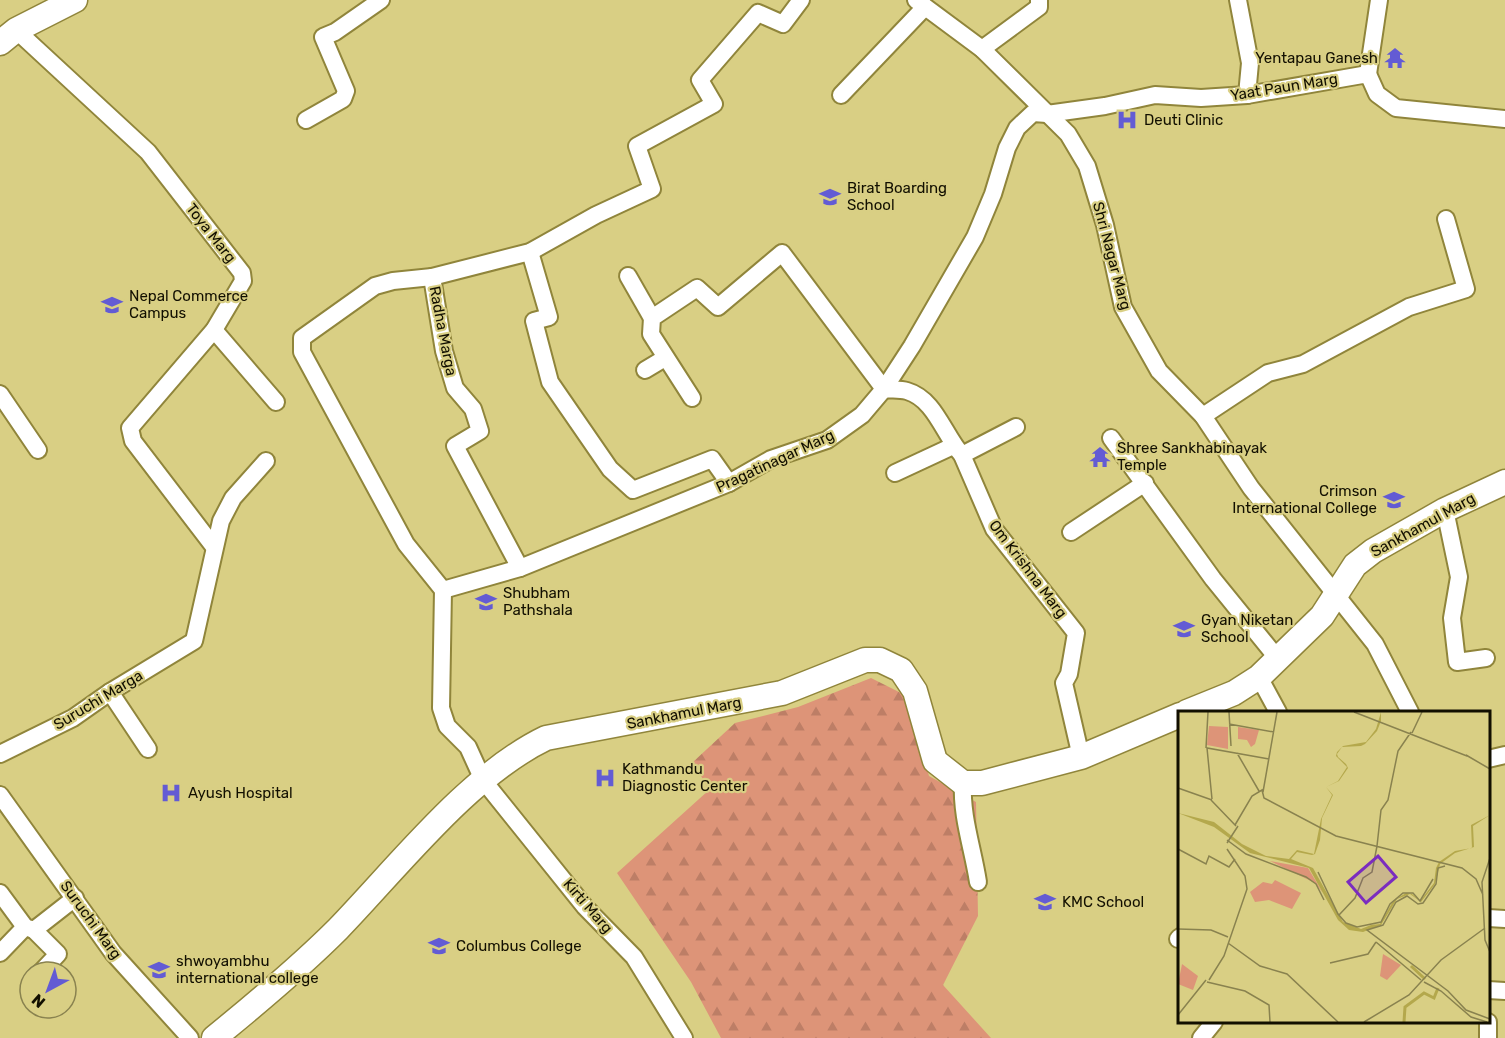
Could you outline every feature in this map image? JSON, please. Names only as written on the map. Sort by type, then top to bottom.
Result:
[{"type":"main road","points":[[8,36],[75,0]]},
{"type":"main road","name":"Sankhamul Marg","points":[[1189,711],[1234,693],[1259,677],[1322,616],[1355,565],[1373,551],[1445,510],[1505,482]]},
{"type":"main road","name":"Sankhamul Marg","points":[[214,1038],[286,978],[320,946],[483,780],[518,752],[546,738],[782,693],[865,660],[880,660],[901,670],[915,691],[935,761],[963,783]]},
{"type":"main road","points":[[963,783],[982,783],[1081,757],[1178,716]]},
{"type":"street","points":[[306,120],[343,99],[346,91],[323,37],[335,32],[381,0]]},
{"type":"street","name":"Radha Marga","points":[[520,568],[455,446],[480,431],[474,409],[455,388],[444,351],[432,277],[535,248],[652,189],[637,146],[714,104],[700,80],[758,13],[783,24],[801,0]]},
{"type":"street","points":[[982,49],[1039,7],[1039,0]]},
{"type":"street","points":[[1238,0],[1250,63],[1247,94]]},
{"type":"street","points":[[1379,0],[1368,74],[1377,94],[1396,108],[1505,119]]},
{"type":"street","points":[[841,95],[920,3]]},
{"type":"street","name":"Shri Nagar Marg","points":[[920,3],[982,49],[1068,134],[1087,166],[1105,225],[1123,307],[1159,371],[1203,416],[1251,488],[1337,593],[1375,644],[1409,711]]},
{"type":"street","name":"Toya Marg","points":[[8,36],[148,152],[242,273],[243,281],[214,330],[130,428],[133,441],[214,547]]},
{"type":"street","name":"Yaat Paun Marg","points":[[1047,114],[1105,106],[1155,95],[1201,98],[1247,94],[1368,74]]},
{"type":"street","name":"Pragatinagar Marg","points":[[443,590],[520,568],[558,550],[729,483],[785,453],[827,440],[862,415],[884,389],[912,346],[975,237],[993,194],[1006,148],[1017,128],[1033,113],[1047,114]]},
{"type":"street","points":[[1203,416],[1268,374],[1303,364],[1409,307],[1466,289],[1446,219]]},
{"type":"street","points":[[535,248],[549,317],[534,321],[550,382],[610,468],[633,490],[712,459],[729,483]]},
{"type":"street","points":[[652,318],[697,288],[718,307],[782,253],[884,389]]},
{"type":"street","points":[[628,276],[652,318],[651,334],[692,398]]},
{"type":"street","points":[[432,277],[393,281],[375,286],[303,338],[302,352],[406,544],[443,590]]},
{"type":"street","points":[[214,330],[276,402]]},
{"type":"street","points":[[645,370],[665,358]]},
{"type":"street","name":"Om Krishna Marg","points":[[884,389],[909,391],[931,408],[958,450],[994,529],[1076,633],[1069,674],[1064,683],[1081,757]]},
{"type":"street","points":[[0,394],[38,450]]},
{"type":"street","points":[[895,473],[1016,427]]},
{"type":"street","points":[[1111,438],[1213,579],[1278,659]]},
{"type":"street","points":[[214,547],[220,521],[233,498],[266,461]]},
{"type":"street","points":[[1071,532],[1145,483]]},
{"type":"street","points":[[1445,510],[1459,577],[1452,618],[1457,662],[1486,658]]},
{"type":"street","name":"Suruchi Marga","points":[[0,754],[73,718],[110,692],[194,641],[214,547]]},
{"type":"street","name":"Kirti Marg","points":[[443,590],[441,708],[447,726],[468,747],[483,780],[585,907],[634,957],[684,1038]]},
{"type":"street","points":[[1259,677],[1277,711]]},
{"type":"street","points":[[110,692],[148,749]]},
{"type":"street","points":[[1490,759],[1505,755]]},
{"type":"street","points":[[963,783],[962,805],[969,829],[978,882]]},
{"type":"street","name":"Suruchi Marg","points":[[0,795],[113,953],[190,1038]]},
{"type":"street","points":[[0,893],[30,929],[58,954],[52,960]]},
{"type":"street","points":[[0,953],[75,898]]},
{"type":"street","points":[[1490,918],[1505,920]]},
{"type":"street","points":[[1490,990],[1505,991]]},
{"type":"street","points":[[1201,1038],[1213,1023]]},
{"type":"green space","points":[[871,678],[907,696],[929,776],[976,802],[978,916],[943,985],[991,1038],[721,1038],[691,982],[617,873],[709,790],[693,762],[735,723],[798,707]]},
{"type":"place","name":"Yentapau Ganesh","points":[[1395,58]]},
{"type":"place","name":"Deuti Clinic","points":[[1127,120]]},
{"type":"place","name":"Birat Boarding School","points":[[830,197]]},
{"type":"place","name":"Nepal Commerce Campus","points":[[112,305]]},
{"type":"place","name":"Shree Sankhabinayak Temple","points":[[1100,457]]},
{"type":"place","name":"Crimson International College","points":[[1394,500]]},
{"type":"place","name":"Shubham Pathshala","points":[[486,602]]},
{"type":"place","name":"Gyan Niketan School","points":[[1184,629]]},
{"type":"place","name":"Kathmandu Diagnostic Center","points":[[605,778]]},
{"type":"place","name":"Ayush Hospital","points":[[171,793]]},
{"type":"place","name":"KMC School","points":[[1045,902]]},
{"type":"place","name":"Columbus College","points":[[439,946]]},
{"type":"place","name":"shwoyambhu international college","points":[[159,970]]}]
